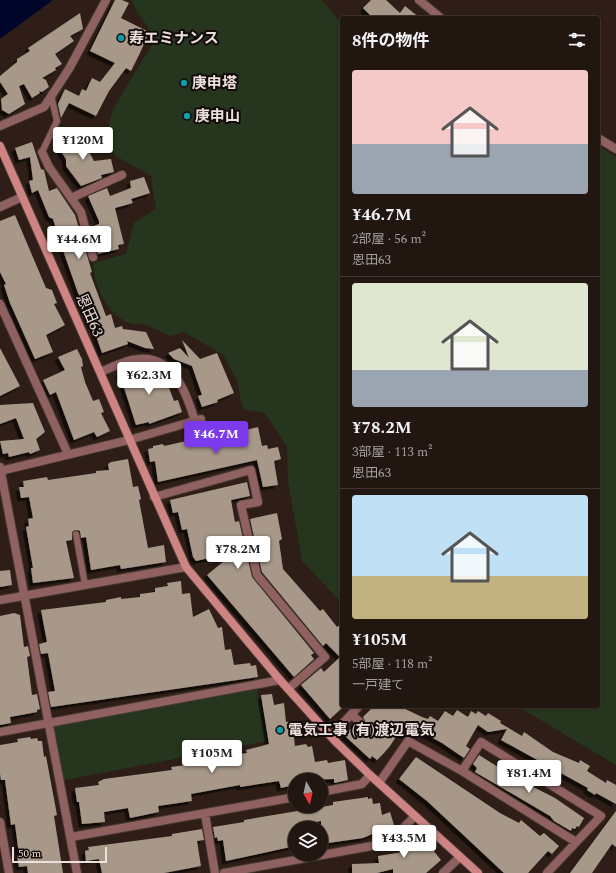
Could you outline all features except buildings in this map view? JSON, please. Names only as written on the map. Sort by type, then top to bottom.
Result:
[{"type":"street","points":[[0,126],[44,107],[69,69],[106,0]]},
{"type":"street","points":[[419,0],[439,16]]},
{"type":"street","points":[[600,139],[616,149]]},
{"type":"street","name":"恩田63","points":[[0,146],[186,567],[280,680],[331,736],[370,775],[478,873]]},
{"type":"street","points":[[42,152],[49,167],[81,212],[93,257]]},
{"type":"street","points":[[71,198],[122,174]]},
{"type":"street","points":[[0,207],[22,197]]},
{"type":"street","points":[[0,304],[68,454]]},
{"type":"street","points":[[77,873],[1,469],[130,440],[198,420],[183,386],[167,368],[154,360],[137,359],[100,372]]},
{"type":"street","points":[[154,496],[251,470],[258,502],[241,505],[257,575],[325,657],[288,688]]},
{"type":"street","points":[[0,600],[186,567]]},
{"type":"street","points":[[0,732],[280,680]]},
{"type":"street","points":[[331,736],[357,708]]},
{"type":"street","points":[[352,715],[360,722]]},
{"type":"street","points":[[379,783],[408,741],[462,771],[576,842]]},
{"type":"street","points":[[462,771],[481,742],[601,816],[547,873]]},
{"type":"street","points":[[328,791],[362,784],[370,775]]},
{"type":"street","points":[[70,837],[288,798]]},
{"type":"street","points":[[205,814],[215,873]]},
{"type":"street","points":[[224,873],[377,845],[397,834],[415,816]]},
{"type":"street","points":[[0,822],[9,873]]},
{"type":"street","points":[[443,873],[460,856]]},
{"type":"lane","points":[[42,152],[57,121],[51,95]]},
{"type":"lane","points":[[76,534],[85,585]]},
{"type":"green space","points":[[131,0],[321,0],[329,7],[340,23],[340,601],[302,561],[288,481],[287,447],[265,413],[245,410],[241,403],[238,382],[223,355],[184,332],[170,336],[146,325],[132,324],[122,319],[108,307],[99,290],[93,263],[126,254],[134,223],[156,209],[151,176],[114,155],[106,136],[113,109],[156,38],[137,12]]},
{"type":"green space","points":[[600,147],[616,157],[616,765],[520,708],[600,708]]},
{"type":"green space","points":[[256,684],[267,741],[60,781],[49,723]]},
{"type":"water","points":[[0,0],[53,0],[0,39]]},
{"type":"place","name":"寿エミナンス","points":[[121,38]]},
{"type":"place","name":"庚申塔","points":[[184,83]]},
{"type":"place","name":"庚申山","points":[[187,116]]},
{"type":"place","name":"電気工事 (有)渡辺電気","points":[[280,730]]}]
